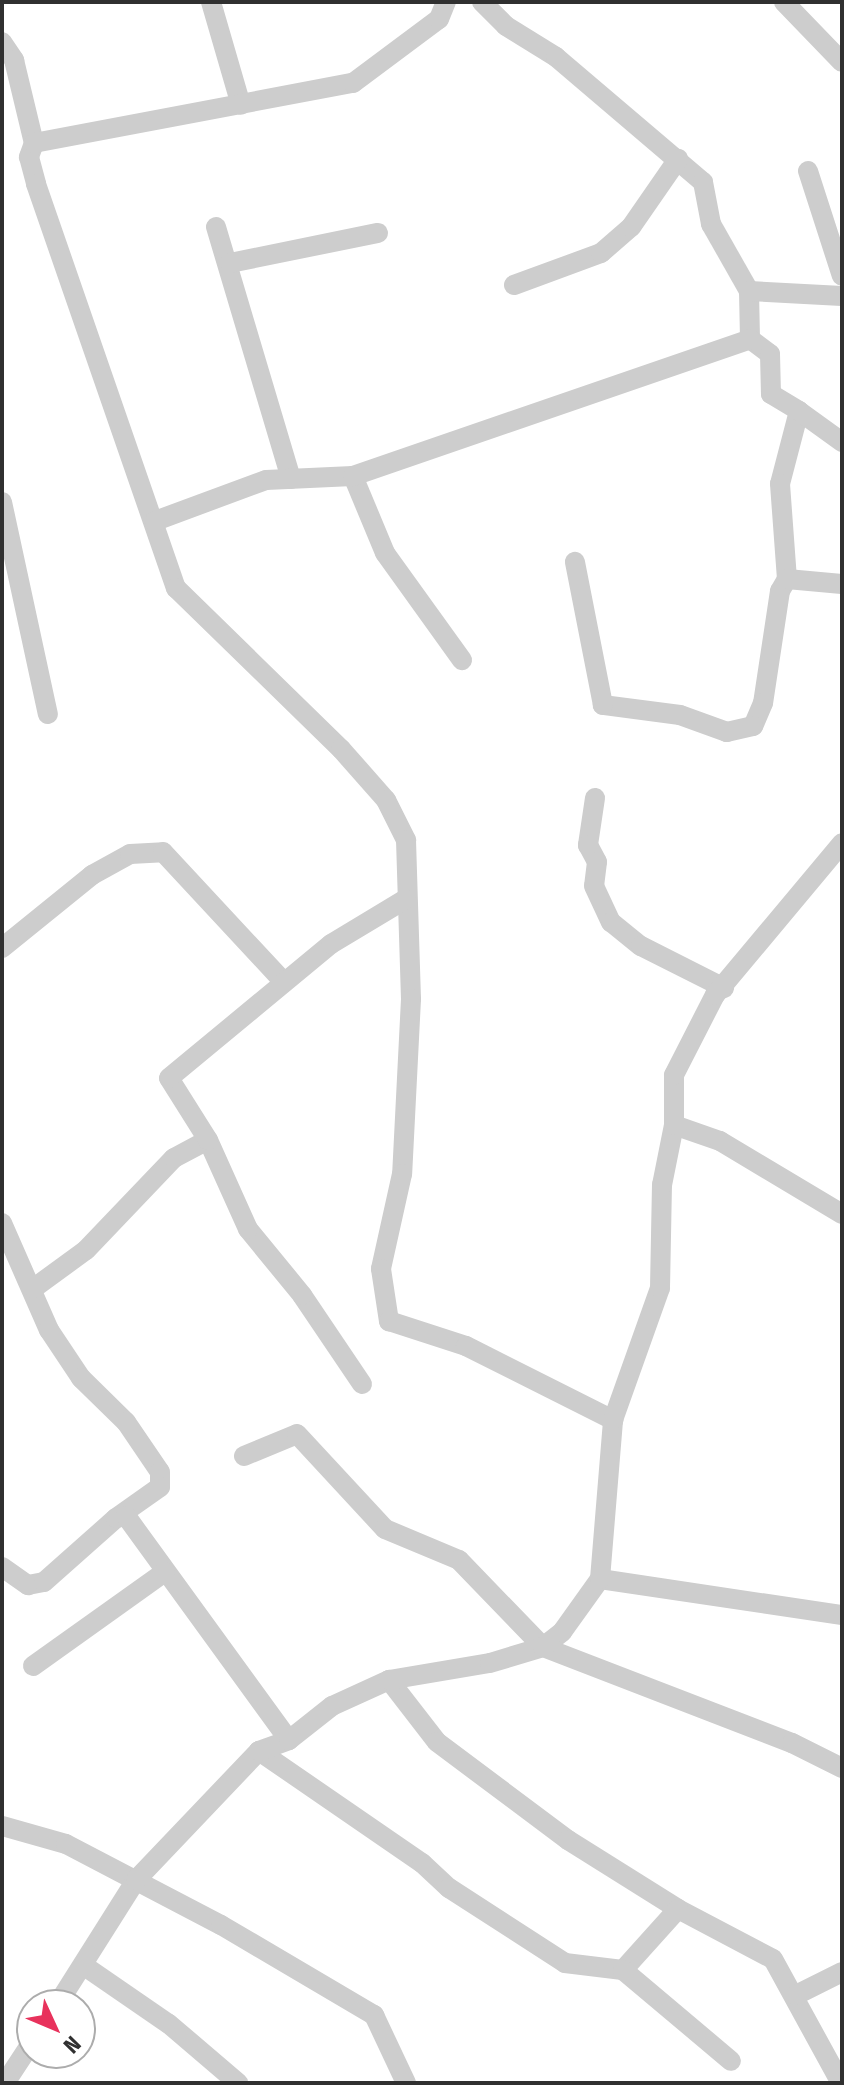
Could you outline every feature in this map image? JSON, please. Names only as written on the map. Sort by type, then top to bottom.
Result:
[{"type":"street","points":[[211,2],[241,105]]},
{"type":"street","points":[[34,143],[353,83],[439,19],[446,2]]},
{"type":"street","points":[[482,2],[703,182],[711,224],[749,291],[750,339]]},
{"type":"street","points":[[784,2],[842,62]]},
{"type":"street","points":[[2,42],[14,60],[34,143],[29,157],[36,184],[176,588],[302,708],[386,800],[406,840],[411,999],[402,1174],[381,1269],[389,1321],[466,1346],[613,1420]]},
{"type":"street","points":[[514,285],[601,253],[631,227],[678,159]]},
{"type":"street","points":[[808,171],[842,276]]},
{"type":"street","points":[[216,227],[230,263],[291,479]]},
{"type":"street","points":[[230,263],[378,233]]},
{"type":"street","points":[[749,291],[842,296]]},
{"type":"street","points":[[155,521],[266,480],[353,476],[750,339]]},
{"type":"street","points":[[750,339],[770,354],[771,394],[842,442]]},
{"type":"street","points":[[575,562],[603,705],[680,715],[727,732],[753,726],[763,703],[780,591],[787,579],[780,484],[799,411]]},
{"type":"street","points":[[353,476],[385,553],[462,660]]},
{"type":"street","points":[[2,502],[10,580],[48,714]]},
{"type":"street","points":[[787,579],[842,584]]},
{"type":"street","points":[[595,798],[588,845],[597,862],[594,886],[611,922],[641,946],[724,988]]},
{"type":"street","points":[[67,1989],[136,1880],[259,1751],[289,1740],[332,1706],[389,1680],[490,1663],[543,1647],[562,1632],[600,1579],[613,1420],[660,1288],[662,1185],[674,1125],[674,1075],[685,1046],[724,988],[842,843]]},
{"type":"street","points":[[2,948],[92,875],[130,854],[163,852],[283,981]]},
{"type":"street","points":[[362,1384],[302,1295],[248,1229],[208,1140],[169,1078],[283,981],[406,899]]},
{"type":"street","points":[[674,1125],[720,1141],[842,1214]]},
{"type":"street","points":[[34,1288],[86,1250],[174,1158],[208,1140]]},
{"type":"street","points":[[2,1223],[34,1288],[49,1330],[81,1378],[126,1422],[160,1472],[160,1487],[116,1518],[44,1582],[28,1585],[2,1567]]},
{"type":"street","points":[[244,1456],[297,1434],[385,1529],[459,1560],[543,1647],[792,1743],[842,1768]]},
{"type":"street","points":[[116,1518],[132,1522],[165,1572],[289,1740]]},
{"type":"street","points":[[33,1666],[165,1572]]},
{"type":"street","points":[[600,1579],[842,1615]]},
{"type":"street","points":[[389,1680],[437,1742],[568,1840],[678,1909],[773,1959],[796,1995],[841,2083]]},
{"type":"street","points":[[259,1751],[565,1963],[623,1970],[731,2061]]},
{"type":"street","points":[[2,1826],[66,1844],[136,1880],[374,2015],[406,2083]]},
{"type":"street","points":[[623,1970],[678,1909]]},
{"type":"street","points":[[83,1965],[169,2024],[238,2083]]},
{"type":"street","points":[[796,1995],[842,1972]]},
{"type":"street","points":[[5,2083],[16,2066]]}]
